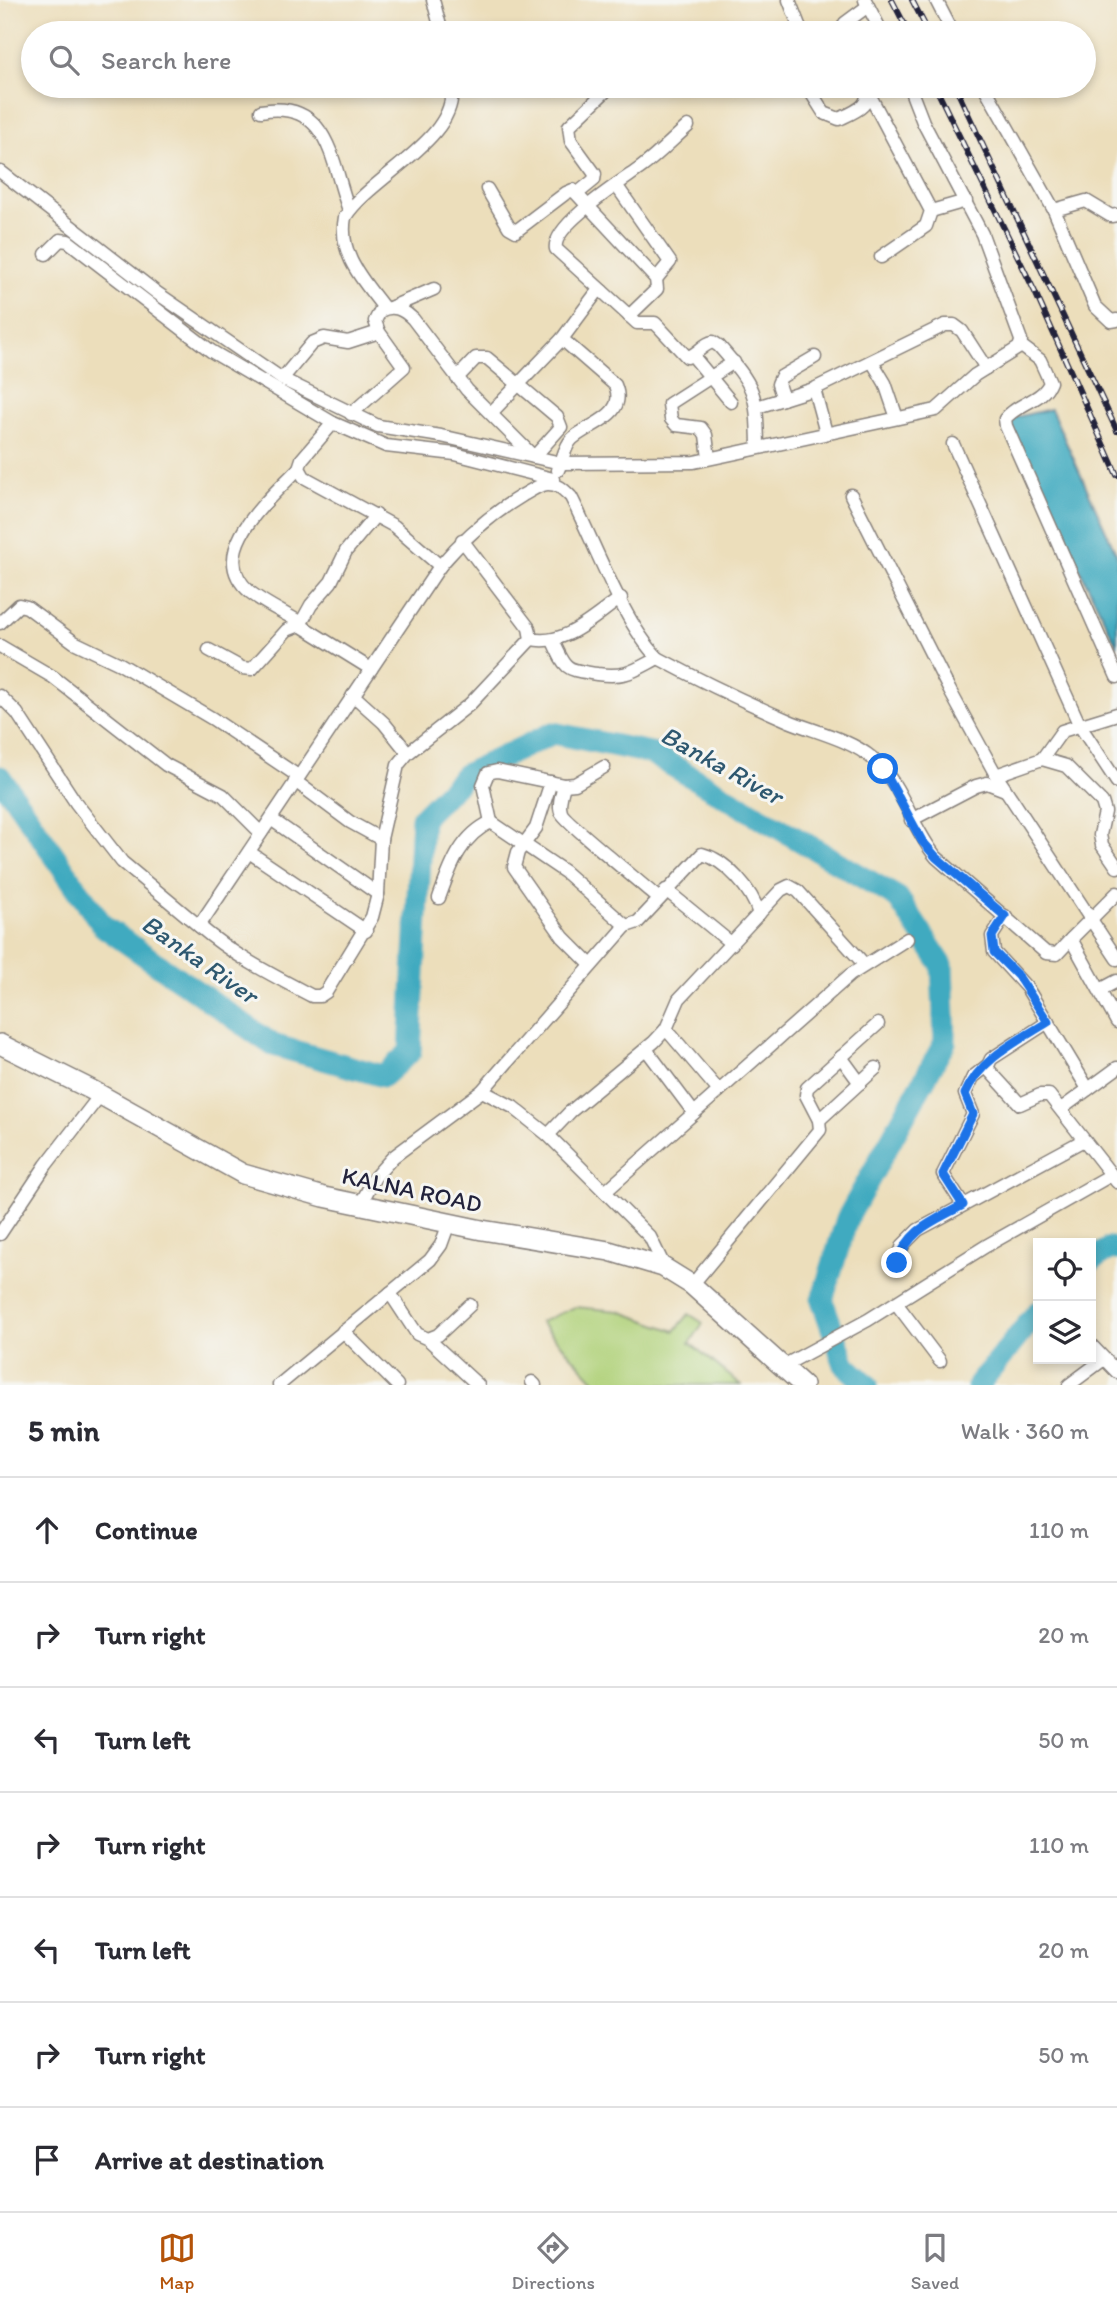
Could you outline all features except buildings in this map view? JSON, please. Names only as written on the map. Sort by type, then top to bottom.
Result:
[{"type":"main road","name":"KALNA ROAD","points":[[0,1044],[101,1094],[243,1174],[359,1205],[609,1251],[665,1268],[692,1285],[803,1385]]},
{"type":"street","points":[[433,0],[439,21]]},
{"type":"street","points":[[789,0],[797,21]]},
{"type":"street","points":[[936,0],[947,21]]},
{"type":"street","points":[[847,21],[867,3],[876,21]]},
{"type":"street","points":[[450,98],[448,114],[436,132],[349,210],[344,225],[346,253],[388,308],[413,319],[457,378],[534,457]]},
{"type":"street","points":[[578,194],[594,180],[595,174],[571,141],[569,126],[598,98]]},
{"type":"street","points":[[815,98],[824,113],[839,119],[861,109],[864,98]]},
{"type":"street","points":[[870,98],[930,211],[926,226],[881,257]]},
{"type":"street","points":[[1,172],[157,293],[282,379],[351,414],[392,430],[441,436],[561,463],[674,463],[936,410],[986,368],[1013,354],[1020,345],[1021,340],[982,234],[923,122],[914,98]]},
{"type":"street","points":[[991,98],[1054,210],[1095,306],[1111,321],[1117,320]]},
{"type":"street","points":[[261,111],[290,109],[300,112],[318,129],[327,140],[349,210]]},
{"type":"street","points":[[688,126],[588,206],[558,236],[555,244],[556,249],[629,316],[641,325],[655,323],[681,354],[693,356],[731,402]]},
{"type":"street","points":[[616,185],[670,262],[656,279]]},
{"type":"street","points":[[486,190],[509,227],[516,231],[566,193],[573,190],[578,194],[656,279],[657,289],[629,316]]},
{"type":"street","points":[[930,211],[966,201]]},
{"type":"street","points":[[1054,210],[1086,201],[1111,216],[1117,215]]},
{"type":"street","points":[[46,254],[60,240],[68,241],[211,351],[333,423],[386,446],[455,454],[551,481],[561,487],[571,497],[621,598],[649,648],[658,658],[788,720],[856,748],[883,769],[911,820],[936,857],[1051,956],[1057,954],[1117,892]]},
{"type":"street","points":[[351,414],[404,368],[379,332],[375,321],[388,308],[434,289]]},
{"type":"street","points":[[491,413],[562,339],[597,292],[602,291]]},
{"type":"street","points":[[757,407],[814,389],[873,363],[945,326],[954,325],[962,331],[986,368]]},
{"type":"street","points":[[282,379],[312,343],[324,338],[348,342],[379,332]]},
{"type":"street","points":[[199,926],[440,566],[462,540],[492,514],[551,481],[572,440],[610,414],[617,406],[619,396],[615,386],[562,339]]},
{"type":"street","points":[[693,356],[706,343],[713,342],[748,379],[757,407],[758,446]]},
{"type":"street","points":[[1020,345],[1040,360],[1050,382],[1046,391],[1011,412],[1005,419],[1006,426],[1117,677]]},
{"type":"street","points":[[457,378],[481,356],[519,384],[561,423],[534,457]]},
{"type":"street","points":[[783,399],[778,384],[781,377],[815,357]]},
{"type":"street","points":[[709,458],[706,435],[701,428],[681,428],[671,419],[669,410],[674,400],[734,362]]},
{"type":"street","points":[[873,363],[885,383],[897,418]]},
{"type":"street","points":[[814,389],[825,433]]},
{"type":"street","points":[[333,423],[302,459],[299,468],[249,521],[236,548],[234,570],[251,592],[370,669]]},
{"type":"street","points":[[953,444],[1080,726],[1117,782]]},
{"type":"street","points":[[299,468],[304,477],[315,484],[376,515],[440,566]]},
{"type":"street","points":[[852,495],[950,691],[996,775],[1116,956]]},
{"type":"street","points":[[209,650],[242,668],[252,669],[287,630],[301,624],[331,582],[346,551],[376,515]]},
{"type":"street","points":[[462,540],[529,628],[531,639]]},
{"type":"street","points":[[531,639],[553,642],[621,598]]},
{"type":"street","points":[[0,624],[19,605],[27,607],[74,642],[120,664],[212,719],[296,779],[350,822],[380,839]]},
{"type":"street","points":[[0,696],[17,713],[76,803],[122,862],[248,963],[313,996],[320,996],[326,992],[366,931],[378,894],[380,839],[398,765],[408,753],[470,704],[531,639]]},
{"type":"street","points":[[553,642],[563,662],[582,674],[623,677],[658,658]]},
{"type":"street","points":[[0,646],[53,677],[166,765],[223,795],[261,833]]},
{"type":"street","points":[[353,695],[384,723],[408,753]]},
{"type":"street","points":[[996,775],[1042,759],[1062,731],[1117,714]]},
{"type":"street","points":[[1042,759],[1066,766],[1102,802],[1105,813],[1100,835],[1102,845],[1117,867]]},
{"type":"street","points":[[604,767],[575,784],[557,784],[497,771],[488,773],[483,785],[491,822],[526,843],[565,872],[626,926]]},
{"type":"street","points":[[911,820],[976,786],[987,783],[1006,790]]},
{"type":"street","points":[[557,784],[536,828],[514,860],[514,867],[563,937],[591,965]]},
{"type":"street","points":[[557,784],[559,807],[567,822],[732,944]]},
{"type":"street","points":[[271,819],[378,894]]},
{"type":"street","points":[[439,898],[459,849],[479,827],[491,822]]},
{"type":"street","points":[[249,852],[366,931]]},
{"type":"street","points":[[359,1205],[374,1177],[393,1157],[482,1091],[626,926],[638,922],[702,854],[710,856],[733,874],[756,903],[759,914]]},
{"type":"street","points":[[548,1135],[570,1112],[666,1029],[679,999],[781,890],[789,886],[798,891],[864,964]]},
{"type":"street","points":[[1005,916],[992,936],[994,952],[1018,976],[1088,1089]]},
{"type":"street","points":[[605,1192],[864,964],[907,939]]},
{"type":"street","points":[[1071,939],[1117,1022]]},
{"type":"street","points":[[1100,990],[1117,981]]},
{"type":"street","points":[[963,1205],[943,1174],[973,1114],[965,1094],[973,1077],[987,1066],[991,1059],[1048,1022]]},
{"type":"street","points":[[692,1285],[820,1130],[819,1120],[806,1095],[807,1088],[878,1024]]},
{"type":"street","points":[[666,1029],[719,1091]]},
{"type":"street","points":[[646,1049],[694,1113]]},
{"type":"street","points":[[841,1058],[860,1083]]},
{"type":"street","points":[[987,1066],[1018,1104],[1046,1094],[1110,1175]]},
{"type":"street","points":[[819,1120],[876,1068]]},
{"type":"street","points":[[1061,1110],[1116,1071]]},
{"type":"street","points":[[482,1091],[513,1107],[548,1135],[650,1237],[665,1268]]},
{"type":"street","points":[[0,1234],[46,1165],[101,1094]]},
{"type":"street","points":[[897,1263],[903,1245],[918,1230],[1082,1140]]},
{"type":"street","points":[[783,1366],[868,1320],[986,1246],[1110,1175],[1117,1159]]},
{"type":"street","points":[[279,1385],[430,1260],[441,1245],[449,1223]]},
{"type":"street","points":[[390,1293],[417,1334],[428,1339],[478,1385]]},
{"type":"street","points":[[896,1303],[940,1361]]},
{"type":"street","points":[[428,1339],[438,1335],[470,1305]]},
{"type":"street","points":[[343,1331],[397,1385]]},
{"type":"street","points":[[1069,1385],[1111,1362],[1096,1349]]},
{"type":"green space","points":[[575,1307],[619,1311],[675,1331],[689,1314],[703,1323],[690,1343],[741,1385],[599,1385],[540,1322]]},
{"type":"water","points":[[1051,409],[1117,555],[1117,646],[1007,419]]},
{"type":"waterway","name":"Banka River","points":[[0,777],[103,926],[273,1045],[383,1076],[410,1052],[422,818],[465,775],[553,733],[651,753],[898,898],[942,965],[945,1042],[847,1219],[822,1300],[845,1365],[867,1385]]},
{"type":"waterway","name":"Banka River","points":[[1096,1258],[1110,1248],[1117,1249]]},
{"type":"waterway","name":"Banka River","points":[[978,1385],[1033,1318]]},
{"type":"railway","points":[[892,0],[903,21]]},
{"type":"railway","points":[[912,0],[923,21]]},
{"type":"railway","points":[[941,98],[1035,292],[1117,475]]},
{"type":"railway","points":[[961,98],[1117,431]]},
{"type":"route","points":[[883,769],[922,841],[936,857],[1005,916],[992,936],[994,952],[1018,976],[1048,1022],[991,1059],[987,1066],[973,1077],[965,1094],[966,1101],[973,1108],[973,1114],[943,1174],[963,1205],[910,1237],[903,1245],[897,1263]]}]
